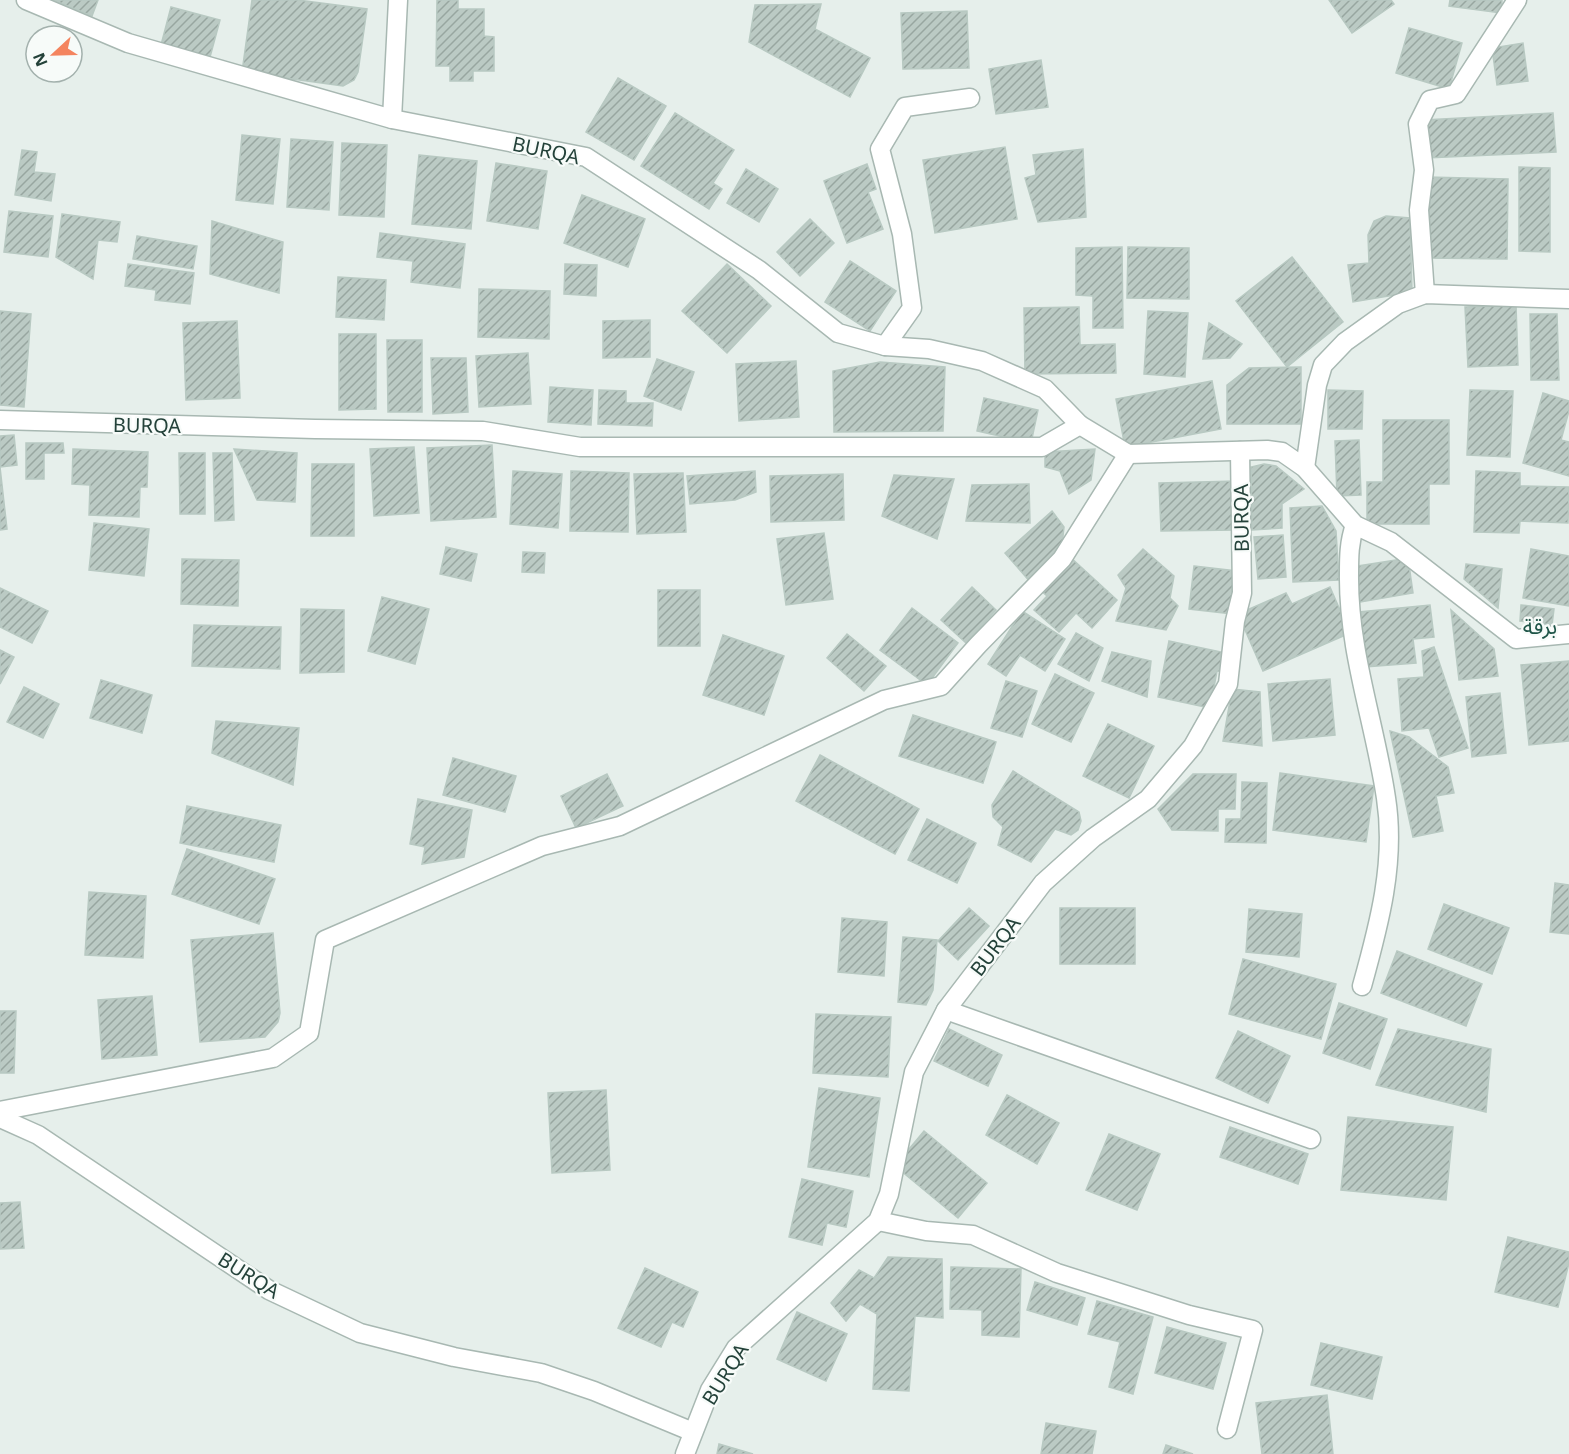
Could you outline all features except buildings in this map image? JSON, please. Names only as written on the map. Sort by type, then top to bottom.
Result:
[{"type":"street","name":"BURQA","points":[[26,0],[128,43],[392,119],[586,157],[759,270],[838,333],[885,346],[929,349],[982,361],[1046,389],[1080,425],[1128,454]]},
{"type":"street","points":[[392,119],[398,0]]},
{"type":"street","points":[[1425,294],[1419,210],[1424,170],[1418,124],[1430,100],[1456,94],[1517,0]]},
{"type":"street","points":[[885,346],[912,308],[902,234],[880,149],[905,107],[969,98]]},
{"type":"street","points":[[1305,468],[1317,385],[1323,365],[1345,342],[1398,304],[1425,294],[1569,299]]},
{"type":"street","name":"BURQA","points":[[0,420],[483,431],[580,447],[1042,447],[1080,425]]},
{"type":"street","points":[[0,1111],[273,1058],[309,1033],[325,940],[542,846],[620,826],[884,700],[941,686],[1062,559],[1128,454],[1267,450],[1282,452],[1305,468],[1355,525],[1391,542],[1516,639],[1569,634]]},
{"type":"street","name":"BURQA","points":[[685,1454],[710,1390],[736,1348],[878,1221],[889,1194],[914,1072],[946,1010],[1043,883],[1093,838],[1148,799],[1193,746],[1228,684],[1235,621],[1242,593],[1240,451]]},
{"type":"street","points":[[1355,525],[1350,539],[1349,598],[1356,655],[1387,800],[1389,870],[1377,932],[1362,986]]},
{"type":"street","points":[[946,1010],[1311,1139]]},
{"type":"street","name":"BURQA","points":[[0,1118],[38,1135],[269,1290],[360,1333],[454,1357],[541,1373],[594,1391],[693,1432]]},
{"type":"street","points":[[878,1221],[926,1231],[973,1235],[1057,1273],[1188,1315],[1253,1330],[1227,1429]]},
{"type":"district","name":"برقة","points":[[1540,625]]}]
